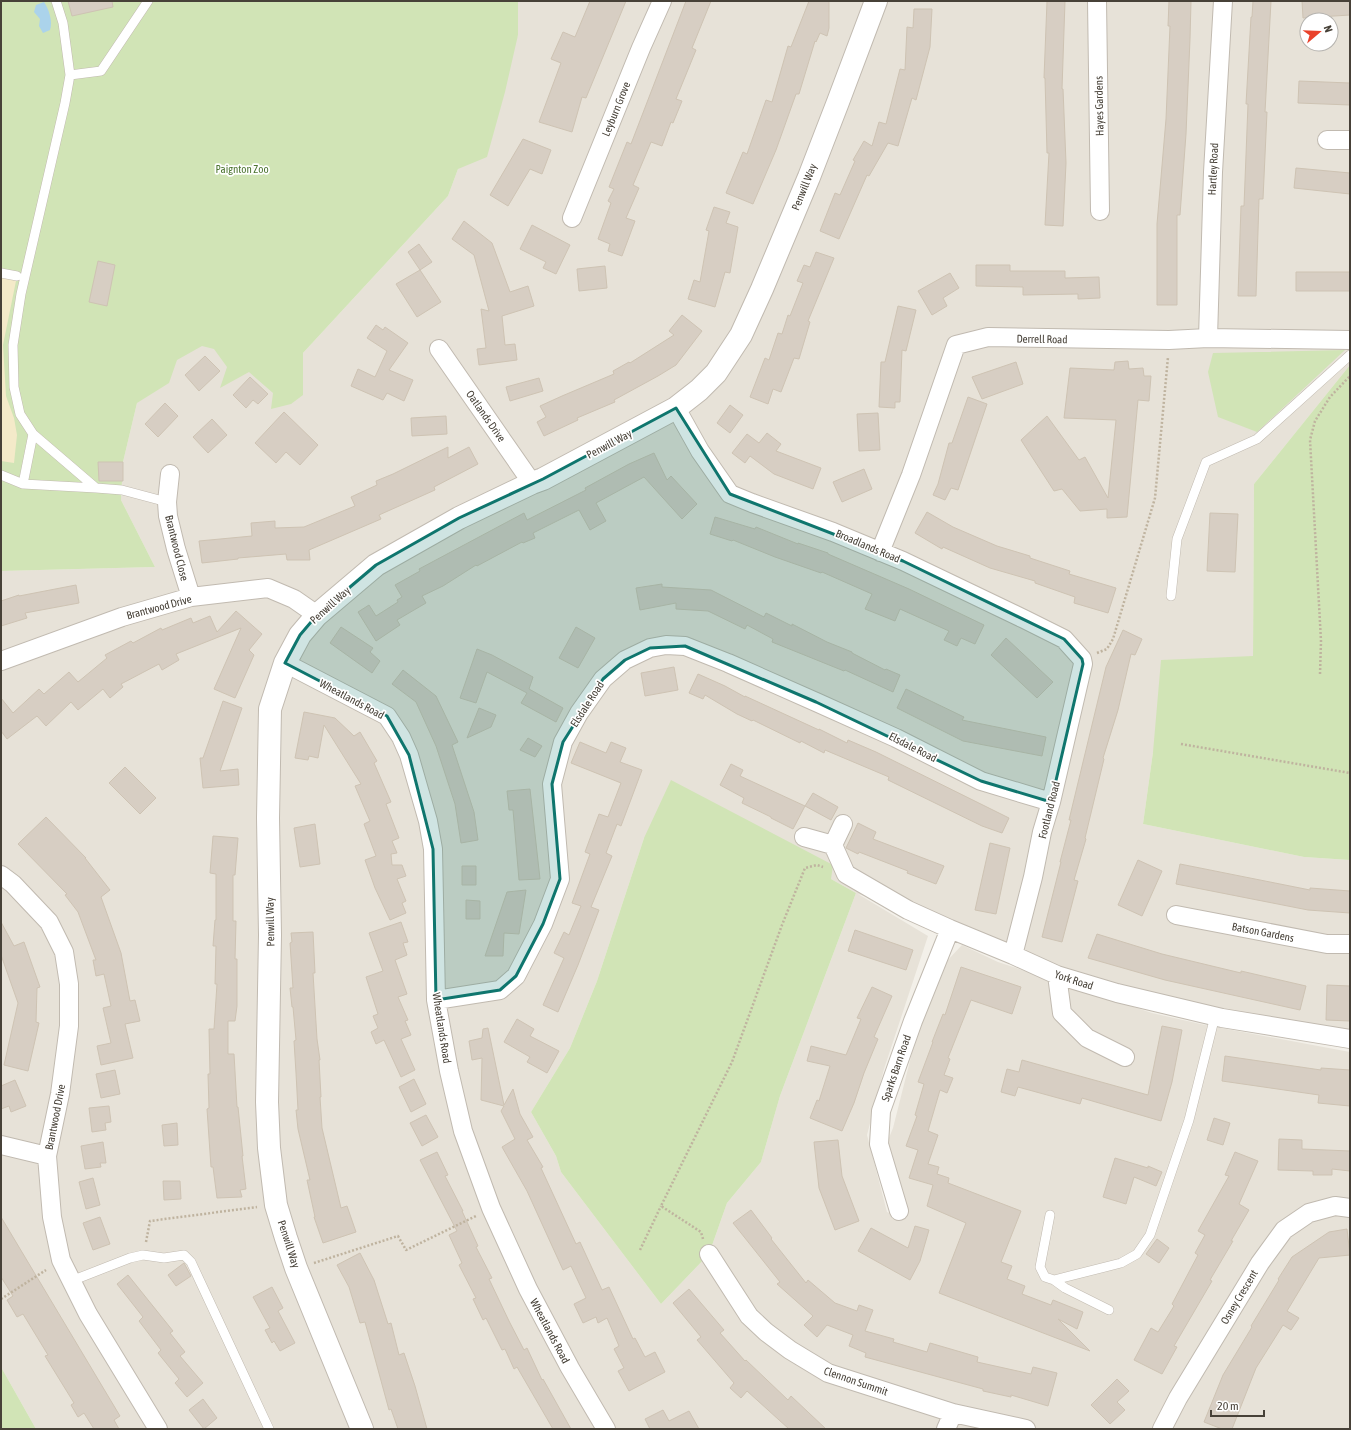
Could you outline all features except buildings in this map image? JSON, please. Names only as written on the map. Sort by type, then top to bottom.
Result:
[{"type":"street","name":"Leyburn Grove","points":[[572,218],[641,48],[662,1]]},
{"type":"street","name":"Penwill Way","points":[[362,1429],[296,1268],[286,1238],[276,1205],[269,1148],[267,1102],[270,935],[268,818],[270,709],[285,663],[300,635],[317,615],[376,566],[459,518],[543,479],[676,408],[699,390],[716,373],[741,335],[762,289],[809,177],[876,1]]},
{"type":"street","name":"Hayes Gardens","points":[[1097,1],[1100,211]]},
{"type":"street","name":"Hartley Road","points":[[1208,338],[1213,172],[1223,1]]},
{"type":"street","points":[[1327,140],[1350,140]]},
{"type":"street","name":"Derrell Road","points":[[880,552],[911,475],[956,345],[988,337],[1170,340],[1208,338],[1350,340]]},
{"type":"street","name":"Oatlands Drive","points":[[439,349],[532,483]]},
{"type":"street","name":"Broadlands Road","points":[[676,408],[700,451],[730,494],[833,532],[903,561],[1010,612],[1064,639],[1082,662]]},
{"type":"street","name":"Brantwood Close","points":[[170,474],[167,502],[168,516],[190,597]]},
{"type":"street","name":"Brantwood Drive","points":[[1,661],[122,617],[190,597],[268,588],[294,600],[317,615]]},
{"type":"street","name":"Elsdale Road","points":[[436,1000],[500,990],[516,976],[543,924],[560,879],[552,784],[563,742],[579,713],[602,679],[625,660],[650,648],[666,645],[685,646],[728,663],[896,738],[981,781],[1051,802]]},
{"type":"street","name":"Footland Road","points":[[1013,955],[1033,877],[1042,832],[1051,802],[1082,662]]},
{"type":"street","name":"Wheatlands Road","points":[[285,663],[387,716],[401,737],[409,755],[428,821],[433,849],[436,1000],[449,1071],[463,1131],[492,1208],[528,1289],[570,1368],[606,1429]]},
{"type":"street","points":[[843,824],[833,845],[846,874]]},
{"type":"street","points":[[804,837],[833,845]]},
{"type":"street","name":"York Road","points":[[846,874],[908,910],[1057,975],[1118,993],[1215,1016],[1350,1039]]},
{"type":"street","name":"Brantwood Drive","points":[[1,875],[13,884],[49,922],[64,952],[69,984],[69,1026],[60,1094],[47,1156],[52,1217],[61,1260],[88,1314],[158,1429]]},
{"type":"street","name":"Batson Gardens","points":[[1176,916],[1327,944],[1350,944]]},
{"type":"street","name":"Sparks Barn Road","points":[[899,1211],[879,1144],[881,1111],[913,1021],[950,929]]},
{"type":"street","points":[[1057,975],[1062,1013],[1088,1038],[1125,1057]]},
{"type":"street","points":[[1,1145],[47,1156]]},
{"type":"street","name":"Osney Crescent","points":[[1162,1429],[1178,1398],[1260,1263],[1284,1230],[1309,1213],[1335,1206],[1350,1208]]},
{"type":"street","name":"Clennon Summit","points":[[709,1254],[749,1316],[766,1332],[790,1350],[828,1373],[953,1413],[1026,1429]]},
{"type":"street","points":[[946,1429],[953,1413]]},
{"type":"lane","points":[[56,1],[63,24],[70,75],[65,103],[21,294],[12,345],[14,387],[20,414],[33,434],[96,488]]},
{"type":"lane","points":[[70,75],[101,71],[148,1]]},
{"type":"lane","points":[[1,273],[17,276]]},
{"type":"lane","points":[[1170,596],[1177,539],[1206,462],[1257,439],[1350,355]]},
{"type":"lane","points":[[23,484],[33,434]]},
{"type":"lane","points":[[1,475],[23,484],[122,490],[167,502]]},
{"type":"lane","points":[[1054,1280],[1121,1263],[1137,1254],[1150,1236],[1189,1120],[1215,1016]]},
{"type":"lane","points":[[1050,1215],[1040,1267],[1045,1277],[1054,1280],[1065,1288],[1109,1310]]},
{"type":"lane","points":[[71,1281],[130,1258],[143,1255],[164,1258],[184,1255],[191,1262],[269,1429]]},
{"type":"path","points":[[1082,662],[1107,649],[1112,639],[1155,498],[1170,340]]},
{"type":"path","points":[[1320,674],[1321,641],[1310,440],[1315,421],[1330,397],[1350,376]]},
{"type":"path","points":[[1181,744],[1350,773]]},
{"type":"path","points":[[640,1250],[732,1062],[782,925],[805,868],[817,865],[846,874]]},
{"type":"path","points":[[150,1221],[276,1205]]},
{"type":"path","points":[[661,1206],[701,1232],[709,1254]]},
{"type":"path","points":[[296,1268],[398,1236],[406,1250],[492,1208]]},
{"type":"path","points":[[1,1299],[61,1260]]},
{"type":"highlighted area","points":[[676,408],[730,494],[903,561],[1064,639],[1082,659],[1083,664],[1051,802],[981,781],[816,702],[685,646],[650,648],[625,660],[603,679],[563,742],[552,784],[560,879],[543,924],[516,976],[500,990],[436,1000],[433,849],[409,755],[387,716],[285,663],[300,635],[317,615],[376,565],[459,518],[543,479]]},
{"type":"shaded area","points":[[518,1],[1350,1],[1350,365],[1254,484],[1253,656],[1153,752],[1143,824],[1304,857],[1350,860],[1350,1039],[1117,993],[908,910],[858,894],[928,936],[884,1069],[867,1135],[887,1212],[905,1219],[887,1143],[893,1128],[916,1037],[946,962],[962,945],[998,962],[1152,1013],[1205,1025],[1350,1052],[1350,1429],[36,1429],[1,1367],[1,571],[155,567],[121,500],[123,462],[137,403],[170,335],[303,353],[448,196],[458,169],[518,35]],"holes":[[[644,838],[831,879],[856,893],[780,1096],[761,1162],[727,1203],[709,1254],[661,1304],[561,1172],[556,1156],[531,1112],[570,1048],[597,981]]]},
{"type":"green space","name":"Paignton Zoo","points":[[1,1],[518,1],[518,35],[505,92],[487,157],[458,169],[448,196],[303,353],[303,395],[291,404],[271,409],[273,393],[249,372],[220,388],[227,367],[214,349],[202,346],[177,360],[169,383],[137,403],[123,462],[121,500],[155,567],[1,571]]},
{"type":"green space","points":[[1345,350],[1257,432],[1218,417],[1208,372],[1213,353]]},
{"type":"green space","points":[[1350,365],[1350,860],[1304,857],[1143,824],[1153,752],[1161,660],[1253,656],[1254,484]]},
{"type":"green space","points":[[671,780],[833,865],[831,879],[856,893],[780,1096],[761,1162],[727,1203],[709,1254],[661,1304],[561,1172],[556,1156],[531,1112],[570,1048],[597,981],[644,838]]},
{"type":"green space","points":[[1,1367],[36,1429],[1,1429]]},
{"type":"sand","points":[[1,273],[17,276],[3,345],[6,396],[14,418],[17,435],[14,463],[1,461]]},
{"type":"water","points":[[44,2],[51,19],[51,27],[50,30],[43,33],[39,26],[40,19],[34,12],[36,5]]}]
